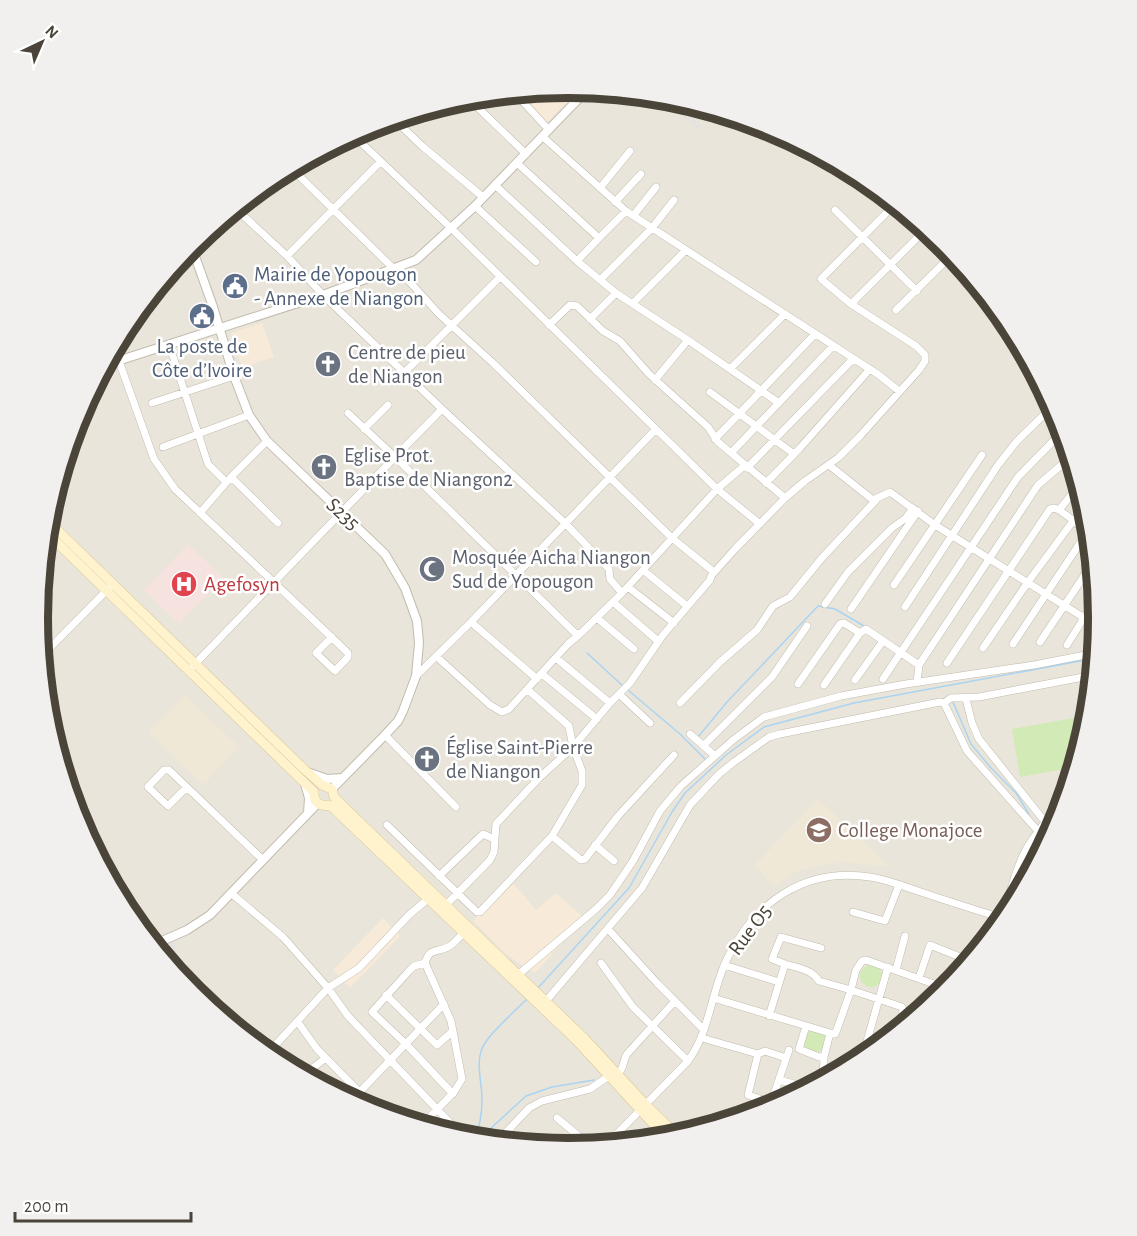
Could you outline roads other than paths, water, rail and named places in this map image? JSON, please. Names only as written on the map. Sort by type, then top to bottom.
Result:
[{"type":"main road","points":[[56,529],[110,588]]},
{"type":"main road","points":[[54,539],[322,785],[428,899],[443,908],[519,974],[528,988]]},
{"type":"main road","points":[[193,667],[314,792],[317,804],[323,806],[332,797]]},
{"type":"main road","points":[[314,792],[322,785]]},
{"type":"main road","points":[[332,797],[393,855],[443,908],[463,933],[540,999],[613,1075],[660,1130]]},
{"type":"main road","points":[[642,1108],[668,1128]]},
{"type":"street","points":[[570,98],[575,103]]},
{"type":"street","points":[[332,637],[316,653],[335,671],[349,655],[332,637],[175,489],[158,468],[118,360],[323,295],[416,260],[452,229],[579,98]]},
{"type":"street","points":[[520,100],[546,133],[626,211],[870,369],[899,391]]},
{"type":"street","points":[[477,106],[526,154]]},
{"type":"street","points":[[400,125],[483,197]]},
{"type":"street","points":[[359,141],[717,489],[760,524]]},
{"type":"street","points":[[600,188],[630,151]]},
{"type":"street","points":[[287,256],[380,162]]},
{"type":"street","points":[[517,163],[599,238]]},
{"type":"street","points":[[297,174],[672,538],[714,572]]},
{"type":"street","points":[[615,202],[641,174]]},
{"type":"street","points":[[495,185],[577,261],[616,293],[779,404]]},
{"type":"street","points":[[633,216],[656,187]]},
{"type":"street","points":[[600,280],[652,228],[674,200]]},
{"type":"street","points":[[475,206],[536,262]]},
{"type":"street","points":[[443,908],[490,860],[494,852],[496,825],[538,778],[573,747],[623,690],[658,641],[710,580],[714,572],[785,498],[829,465],[860,436],[919,370],[925,360],[925,355],[916,346],[851,304],[821,279],[891,209]]},
{"type":"street","points":[[835,210],[917,291]]},
{"type":"street","points":[[577,261],[626,211]]},
{"type":"street","points":[[241,214],[442,409],[566,524],[609,569],[610,579],[622,593]]},
{"type":"street","points":[[851,304],[920,235]]},
{"type":"street","points":[[633,303],[686,250]]},
{"type":"street","name":"S235","points":[[195,256],[249,415],[267,441],[385,554],[405,588],[417,621],[419,643],[416,676],[412,692],[403,711],[398,721],[342,778],[332,797]]},
{"type":"street","points":[[896,310],[947,261]]},
{"type":"street","points":[[404,372],[500,277]]},
{"type":"street","points":[[590,319],[616,293]]},
{"type":"street","points":[[549,325],[573,304],[603,331],[620,341],[655,380],[708,427],[715,439],[785,498]]},
{"type":"street","points":[[730,369],[785,314]]},
{"type":"street","points":[[715,439],[815,334]]},
{"type":"street","points":[[655,380],[688,340]]},
{"type":"street","points":[[169,344],[208,464],[278,523]]},
{"type":"street","points":[[731,453],[833,346]]},
{"type":"street","points":[[437,657],[499,712],[509,709],[556,658],[622,593],[717,489],[776,440],[853,359]]},
{"type":"street","points":[[766,483],[870,369]]},
{"type":"street","points":[[152,403],[234,376]]},
{"type":"street","points":[[711,393],[794,454]]},
{"type":"street","points":[[364,429],[387,405]]},
{"type":"street","points":[[193,667],[272,582],[442,409]]},
{"type":"street","points":[[348,413],[574,632],[580,634]]},
{"type":"street","points":[[905,607],[998,465],[1017,441],[1046,413]]},
{"type":"street","points":[[163,447],[249,415]]},
{"type":"street","points":[[416,676],[517,575],[656,429]]},
{"type":"street","points":[[884,679],[970,546],[1018,477],[1056,438]]},
{"type":"street","points":[[200,513],[267,441]]},
{"type":"street","points":[[894,585],[982,455]]},
{"type":"street","points":[[917,682],[919,665],[1038,486],[1065,463]]},
{"type":"street","points":[[829,465],[869,498],[876,500]]},
{"type":"street","points":[[680,703],[720,662],[757,630],[773,606],[790,597],[821,559],[876,500],[887,492],[916,509],[935,525],[1089,621]]},
{"type":"street","points":[[1059,510],[1073,492]]},
{"type":"street","points":[[825,604],[848,572],[892,528],[916,509]]},
{"type":"street","points":[[851,609],[916,509]]},
{"type":"street","points":[[947,663],[1050,509],[1059,510],[1081,527]]},
{"type":"street","points":[[983,648],[1028,582],[1080,519]]},
{"type":"street","points":[[1013,644],[1083,541]]},
{"type":"street","points":[[643,570],[687,606]]},
{"type":"street","points":[[1040,642],[1087,572]]},
{"type":"street","points":[[628,586],[674,623]]},
{"type":"street","points":[[49,649],[110,588]]},
{"type":"street","points":[[613,602],[658,641]]},
{"type":"street","points":[[1067,645],[1089,610]]},
{"type":"street","points":[[597,618],[634,649]]},
{"type":"street","points":[[471,622],[539,677],[597,719]]},
{"type":"street","points":[[798,684],[840,624],[843,623],[860,633]]},
{"type":"street","points":[[704,746],[772,677],[807,626]]},
{"type":"street","points":[[824,685],[860,633],[866,629],[919,665]]},
{"type":"street","points":[[855,680],[883,641]]},
{"type":"street","points":[[519,974],[610,895],[633,861],[660,811],[681,786],[713,756],[764,717],[841,696],[1088,655]]},
{"type":"street","points":[[556,658],[610,703]]},
{"type":"street","points":[[540,999],[608,929],[642,888],[690,805],[719,774],[762,741],[800,728],[1086,677]]},
{"type":"street","points":[[387,825],[479,913],[552,836],[582,785],[582,771],[568,726],[528,690]]},
{"type":"street","points":[[623,690],[651,723]]},
{"type":"street","points":[[966,699],[979,739],[1042,827]]},
{"type":"street","points":[[944,703],[968,750],[1042,827]]},
{"type":"street","points":[[690,734],[713,756]]},
{"type":"street","points":[[385,735],[456,807]]},
{"type":"street","points":[[552,836],[581,860],[585,859],[625,808],[674,755]]},
{"type":"street","points":[[186,788],[168,806],[148,787],[166,769],[263,860]]},
{"type":"street","points":[[308,772],[327,779],[342,778]]},
{"type":"street","points":[[305,784],[309,798],[308,813]]},
{"type":"street","points":[[161,941],[198,924],[210,915],[317,804]]},
{"type":"street","points":[[1011,891],[1021,858],[1046,824]]},
{"type":"street","points":[[439,876],[483,834],[494,838]]},
{"type":"street","points":[[393,855],[405,843]]},
{"type":"street","points":[[595,845],[614,861]]},
{"type":"street","name":"Rue O5","points":[[615,1136],[688,1061],[703,1034],[724,966],[738,939],[761,910],[776,897],[800,884],[847,874],[872,877],[899,885],[993,918]]},
{"type":"street","points":[[853,912],[885,921],[899,885]]},
{"type":"street","points":[[231,893],[283,937],[328,988],[345,1012],[452,1125]]},
{"type":"street","points":[[273,1047],[328,988],[359,968],[408,915],[428,899]]},
{"type":"street","points":[[608,929],[703,1034],[758,1054],[765,1051],[786,1058]]},
{"type":"street","points":[[428,1119],[453,1094],[462,1079],[453,1031],[444,1004],[425,963],[427,955],[450,946],[463,933]]},
{"type":"street","points":[[821,948],[783,936],[772,959],[811,972],[819,981],[903,1008],[901,1018]]},
{"type":"street","points":[[867,1041],[879,999],[905,936]]},
{"type":"street","points":[[919,978],[930,945],[962,958]]},
{"type":"street","points":[[713,998],[835,1034],[856,970],[862,961],[866,960],[938,985]]},
{"type":"street","points":[[425,963],[414,966],[372,1012],[453,1094]]},
{"type":"street","points":[[601,963],[633,1007],[688,1061]]},
{"type":"street","points":[[769,1016],[785,964]]},
{"type":"street","points":[[724,966],[779,982]]},
{"type":"street","points":[[386,995],[437,1045],[453,1031]]},
{"type":"street","points":[[504,1134],[529,1108],[542,1101],[590,1089],[613,1075],[624,1066],[625,1056],[675,1001]]},
{"type":"street","points":[[360,1092],[444,1004]]},
{"type":"street","points":[[297,1021],[317,1049],[365,1097]]},
{"type":"street","points":[[806,1026],[799,1049],[824,1057]]},
{"type":"street","points":[[823,1072],[824,1057],[831,1033]]},
{"type":"street","points":[[776,1095],[789,1050]]},
{"type":"street","points":[[758,1054],[748,1095],[764,1101]]},
{"type":"street","points":[[311,1070],[326,1058]]},
{"type":"street","points":[[779,1080],[799,1085]]},
{"type":"street","points":[[557,1118],[581,1138]]},
{"type":"waterway","points":[[698,737],[727,702],[818,606],[835,609],[864,626]]},
{"type":"waterway","points":[[587,653],[624,687]]},
{"type":"waterway","points":[[537,989],[629,888],[685,793],[726,755],[764,727],[854,703],[1087,660]]},
{"type":"waterway","points":[[628,690],[680,734],[707,761]]},
{"type":"waterway","points":[[953,702],[971,744],[1016,793],[1029,814]]},
{"type":"waterway","points":[[477,1130],[482,1109],[479,1070],[482,1049],[493,1032],[527,999]]},
{"type":"waterway","points":[[487,1132],[526,1096],[552,1087],[594,1080]]},
{"type":"place","name":"Mairie de Yopougon - Annexe de Niangon","points":[[235,286]]},
{"type":"place","name":"La poste de Côte d’Ivoire","points":[[202,316]]},
{"type":"place","name":"Centre de pieu de Niangon","points":[[328,364]]},
{"type":"place","name":"Eglise Prot. Baptise de Niangon2","points":[[324,467]]},
{"type":"place","name":"Mosquée Aicha Niangon Sud de Yopougon","points":[[432,569]]},
{"type":"place","name":"Agefosyn","points":[[184,584]]},
{"type":"place","name":"Église Saint-Pierre de Niangon","points":[[427,759]]},
{"type":"place","name":"College Monajoce","points":[[819,830]]}]
